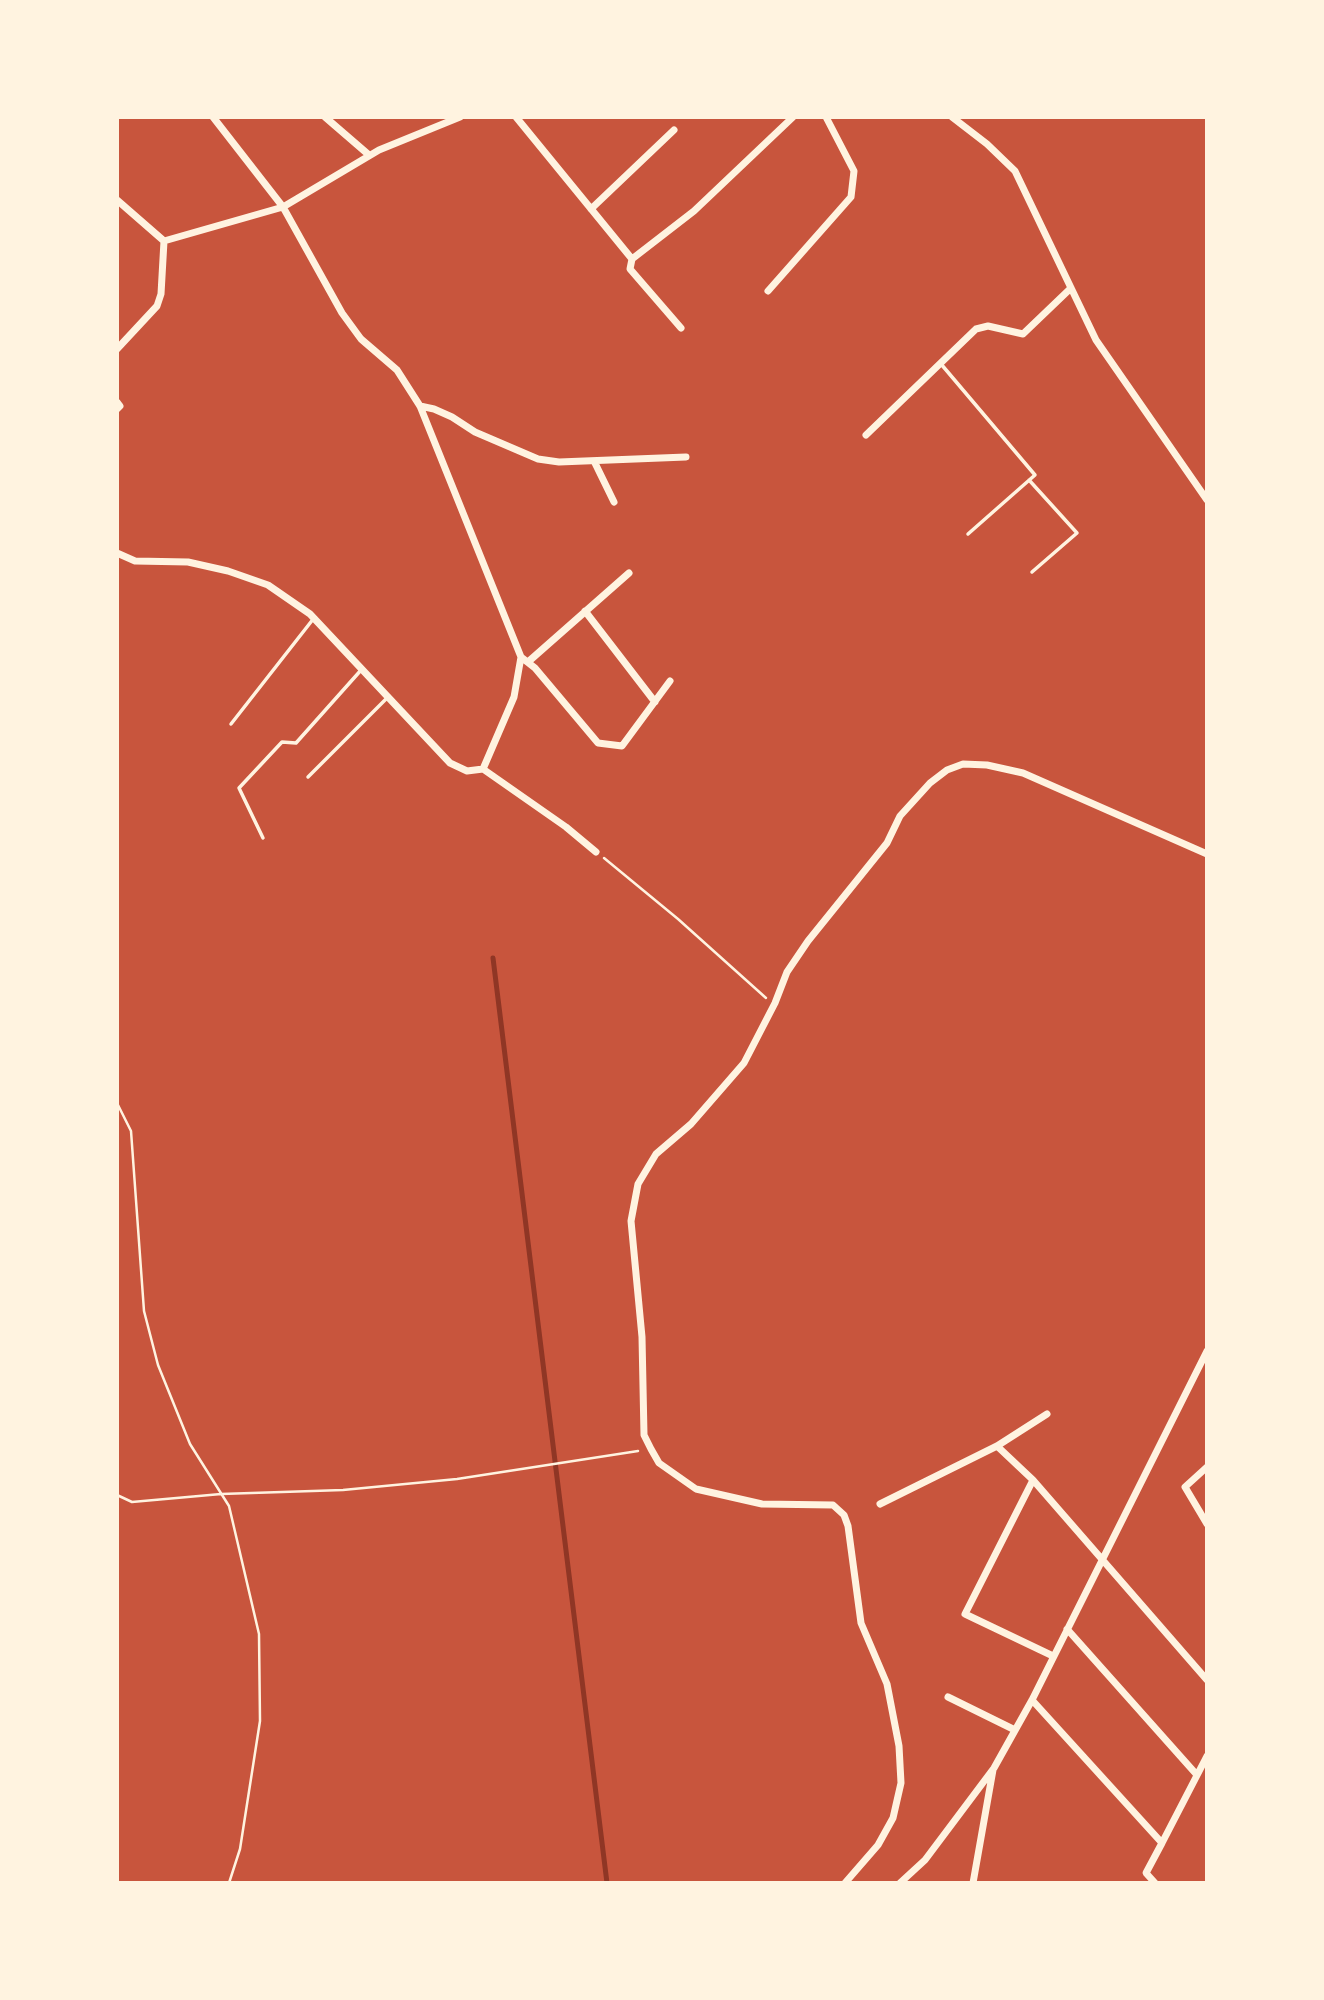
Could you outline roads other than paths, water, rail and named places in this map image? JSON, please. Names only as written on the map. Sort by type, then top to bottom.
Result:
[{"type":"street","points":[[213,117],[283,207],[342,313],[361,339],[397,370],[420,406],[525,659],[598,743],[622,746],[670,681]]},
{"type":"street","points":[[325,117],[369,155]]},
{"type":"street","points":[[516,117],[632,259]]},
{"type":"street","points":[[681,328],[630,269],[632,259],[694,211],[793,117]]},
{"type":"street","points":[[768,290],[851,197],[853,172],[826,117]]},
{"type":"street","points":[[951,117],[987,144],[1015,171],[1097,340],[1207,500]]},
{"type":"street","points":[[164,241],[283,207],[369,155],[454,118]]},
{"type":"street","points":[[591,209],[674,130]]},
{"type":"street","points":[[117,200],[164,241]]},
{"type":"street","points":[[117,348],[157,306],[161,293],[164,241]]},
{"type":"street","points":[[866,435],[976,329],[988,326],[1023,334],[1071,288]]},
{"type":"street","points":[[117,402],[120,406],[117,409]]},
{"type":"street","points":[[420,406],[443,413],[475,432],[538,459],[559,462],[686,457]]},
{"type":"street","points":[[594,461],[614,502]]},
{"type":"street","points":[[117,553],[135,561],[188,562],[268,584],[314,618],[450,763],[467,771],[483,769],[566,827],[596,852]]},
{"type":"street","points":[[483,769],[514,697],[525,659],[629,573]]},
{"type":"street","points":[[585,611],[655,702]]},
{"type":"street","points":[[845,1883],[878,1845],[893,1818],[901,1783],[899,1746],[887,1684],[861,1623],[848,1526],[844,1515],[834,1505],[762,1504],[696,1489],[659,1463],[651,1450],[644,1435],[642,1337],[631,1221],[638,1184],[656,1154],[691,1124],[744,1063],[774,1005],[787,972],[808,941],[887,843],[900,816],[930,783],[947,770],[964,764],[986,765],[1023,773],[1207,854]]},
{"type":"street","points":[[900,1883],[925,1860],[994,1768],[1054,1657],[1207,1351]]},
{"type":"street","points":[[880,1504],[996,1447],[1047,1414]]},
{"type":"street","points":[[996,1447],[1033,1480],[1207,1680]]},
{"type":"street","points":[[1207,1467],[1185,1487],[1207,1524]]},
{"type":"street","points":[[1033,1480],[965,1614],[1054,1657]]},
{"type":"street","points":[[1067,1629],[1197,1774]]},
{"type":"street","points":[[948,1697],[1015,1730]]},
{"type":"street","points":[[1032,1700],[1162,1843]]},
{"type":"street","points":[[1155,1883],[1146,1873],[1207,1756]]},
{"type":"street","points":[[973,1883],[994,1768]]},
{"type":"lane","points":[[941,364],[1035,475],[968,534]]},
{"type":"lane","points":[[1029,480],[1077,533],[1032,572]]},
{"type":"lane","points":[[231,724],[314,618]]},
{"type":"lane","points":[[263,838],[239,788],[282,742],[296,743],[362,669]]},
{"type":"lane","points":[[308,777],[388,696]]},
{"type":"waterway","points":[[493,958],[607,1883]]}]
